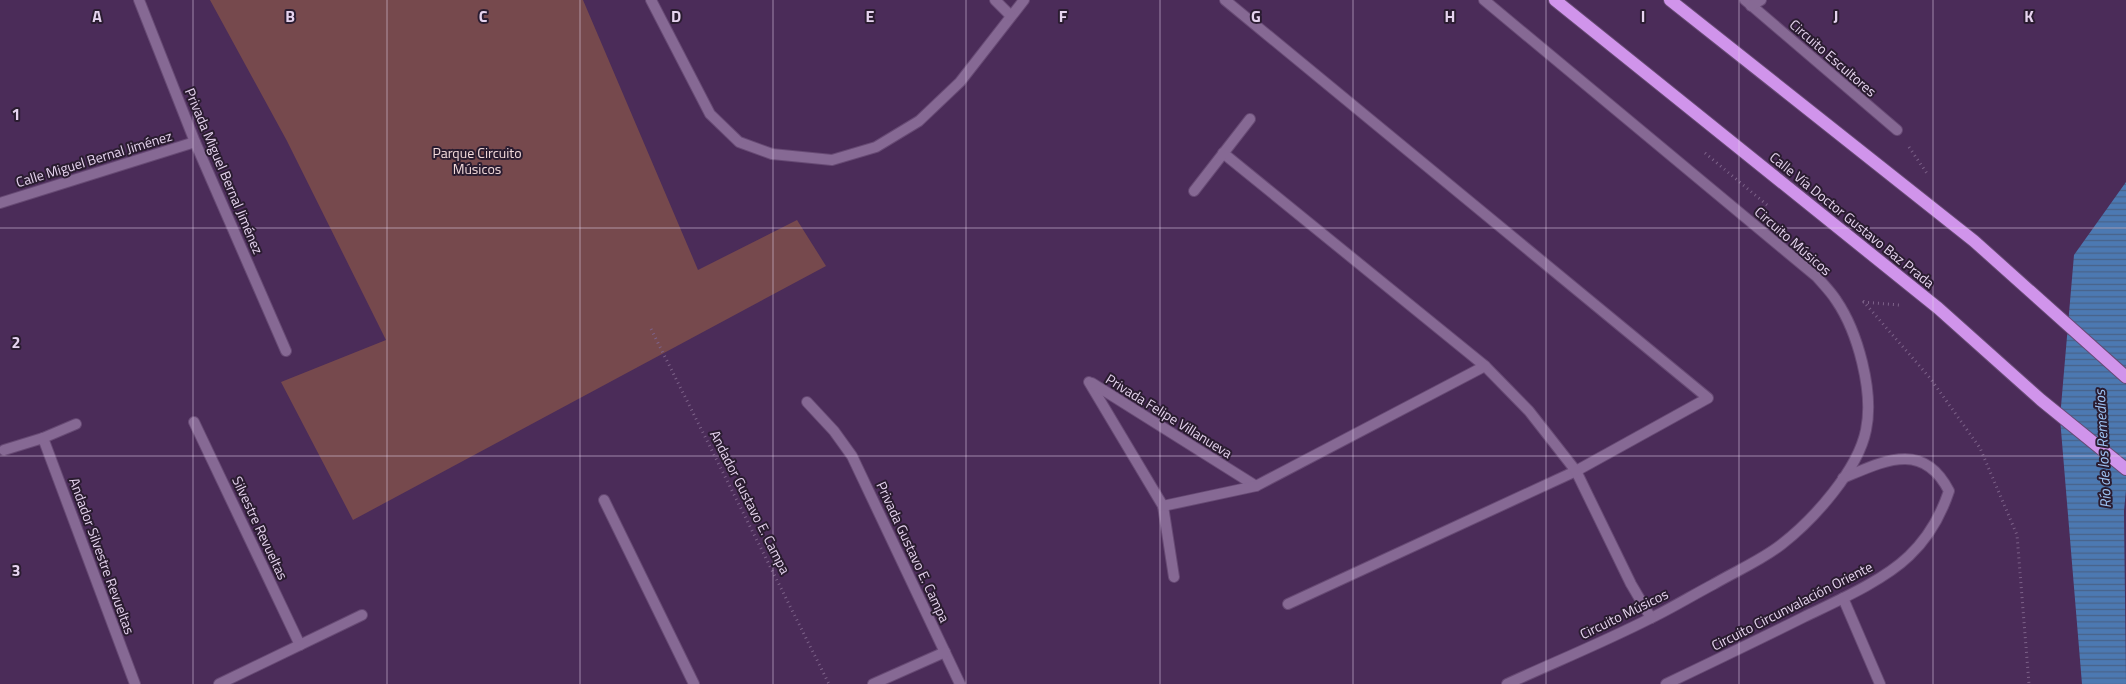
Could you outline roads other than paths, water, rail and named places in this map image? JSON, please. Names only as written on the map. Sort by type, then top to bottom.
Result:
[{"type":"main road","name":"Calle Vía Doctor Gustavo Baz Prada","points":[[1555,0],[1938,308],[2041,400],[2126,470]]},
{"type":"main road","points":[[1670,0],[1974,241],[2057,313],[2126,377]]},
{"type":"street","name":"Privada Miguel Bernal Jiménez","points":[[139,0],[195,142],[286,351]]},
{"type":"street","points":[[651,0],[710,114],[739,142],[772,154],[832,160],[876,146],[919,121],[960,82],[1024,0]]},
{"type":"street","points":[[994,0],[1011,16]]},
{"type":"street","points":[[1225,0],[1708,398],[1576,471],[1288,604]]},
{"type":"street","name":"Circuito Músicos","points":[[1484,0],[1817,277],[1837,301],[1857,343],[1866,378],[1868,412],[1861,448],[1843,478],[1808,522],[1781,545],[1651,618],[1506,684]]},
{"type":"street","name":"Circuito Escultores","points":[[1752,2],[1897,130]]},
{"type":"street","points":[[1194,191],[1250,119]]},
{"type":"street","name":"Calle Miguel Bernal Jiménez","points":[[0,203],[195,142]]},
{"type":"street","points":[[1223,153],[1485,366],[1529,412],[1576,471],[1631,584],[1651,618]]},
{"type":"street","points":[[1163,506],[1256,486],[1485,366]]},
{"type":"street","name":"Privada Felipe Villanueva","points":[[1174,577],[1163,506],[1089,382],[1256,486]]},
{"type":"street","name":"Privada Gustavo E. Campa","points":[[807,402],[834,431],[852,456],[960,684]]},
{"type":"street","name":"Silvestre Revueltas","points":[[194,422],[300,645]]},
{"type":"street","points":[[4,450],[44,438],[76,424]]},
{"type":"street","name":"Andador Silvestre Revueltas","points":[[44,438],[135,684]]},
{"type":"street","name":"Circuito Circunvalación Oriente","points":[[1666,684],[1843,598],[1889,572],[1909,556],[1942,512],[1949,491],[1941,476],[1929,466],[1913,459],[1898,458],[1884,461],[1843,478]]},
{"type":"street","points":[[604,500],[694,684]]},
{"type":"street","points":[[1843,598],[1880,684]]},
{"type":"street","points":[[219,684],[362,615]]},
{"type":"street","points":[[873,684],[945,652]]},
{"type":"water","name":"Río de los Remedios","points":[[2126,182],[2126,490],[2124,511],[2126,684],[2082,684],[2060,418],[2074,255]]},
{"type":"park label","name":"Parque Circuito Músicos","points":[[477,162]]}]
